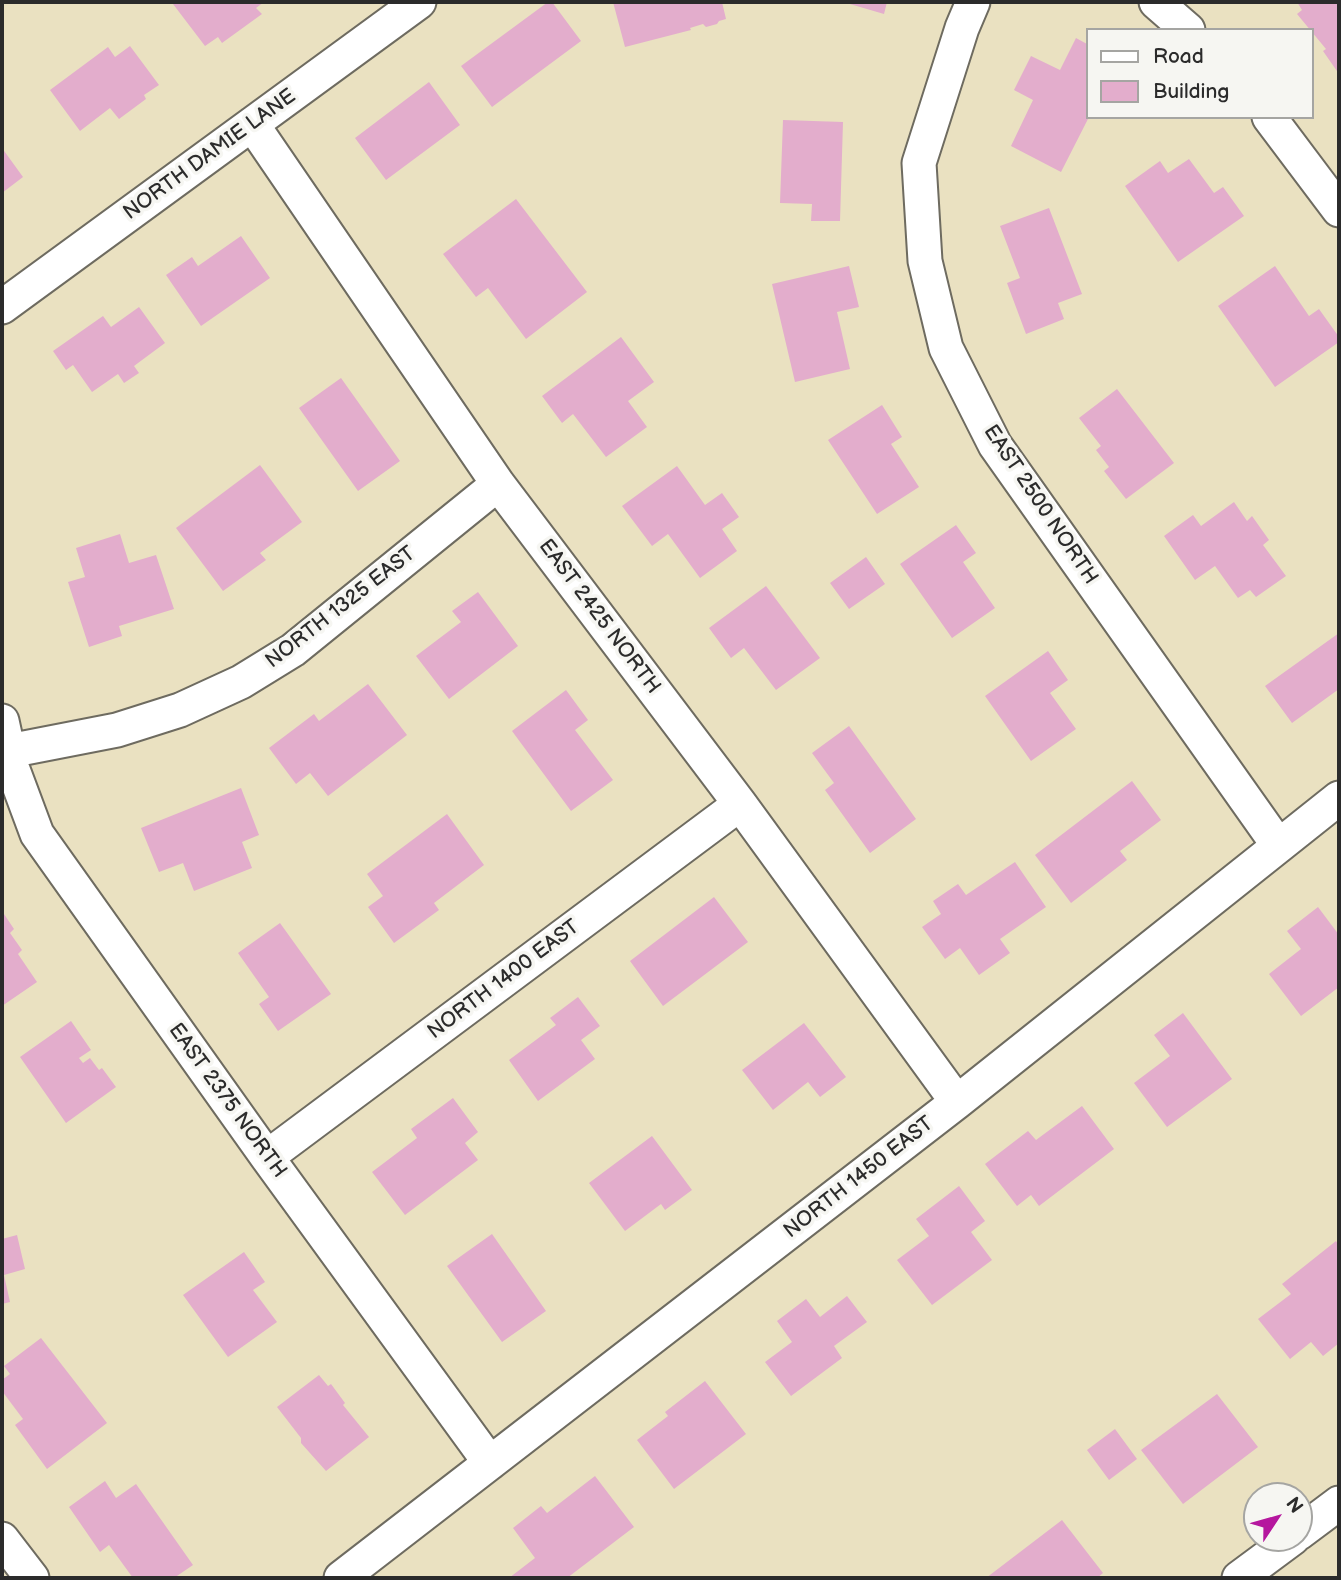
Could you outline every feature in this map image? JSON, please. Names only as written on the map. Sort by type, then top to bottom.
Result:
[{"type":"street","name":"NORTH DAMIE LANE","points":[[2,307],[419,2]]},
{"type":"street","name":"EAST 2500 NORTH","points":[[973,2],[962,28],[919,163],[925,261],[946,348],[995,445],[1278,845]]},
{"type":"street","points":[[1156,2],[1186,28]]},
{"type":"street","points":[[1271,119],[1339,210]]},
{"type":"street","name":"EAST 2425 NORTH","points":[[252,124],[498,484],[740,804],[957,1102]]},
{"type":"street","name":"NORTH 1325 EAST","points":[[5,736],[117,730],[180,710],[241,682],[293,650],[498,484]]},
{"type":"street","name":"EAST 2375 NORTH","points":[[5,736],[12,767],[37,834],[267,1157],[490,1463]]},
{"type":"street","name":"NORTH 1450 EAST","points":[[341,1578],[957,1102],[1339,798]]},
{"type":"street","name":"NORTH 1400 EAST","points":[[267,1157],[740,804]]},
{"type":"street","points":[[2,1539],[32,1578]]},
{"type":"street","points":[[1240,1578],[1274,1552]]},
{"type":"building","points":[[264,2],[256,8],[262,14],[222,43],[218,37],[205,46],[173,4]]},
{"type":"building","points":[[548,2],[552,2],[581,41],[492,107],[461,66]]},
{"type":"building","points":[[613,2],[722,2],[726,19],[717,24],[706,27],[703,24],[690,28],[691,30],[625,47]]},
{"type":"building","points":[[843,2],[887,2],[884,14]]},
{"type":"building","points":[[1297,2],[1339,2],[1339,74],[1323,51],[1326,49],[1313,33],[1313,28],[1309,28],[1297,14],[1302,10]]},
{"type":"building","points":[[1076,38],[1086,43],[1088,119],[1061,172],[1011,146],[1033,100],[1014,90],[1031,56],[1060,70]]},
{"type":"building","points":[[130,46],[159,85],[144,95],[146,99],[119,119],[110,108],[80,131],[50,90],[108,47],[115,57]]},
{"type":"building","points":[[429,82],[460,125],[386,180],[355,138]]},
{"type":"building","points":[[783,120],[843,122],[840,221],[811,221],[812,204],[780,203]]},
{"type":"building","points":[[2,148],[23,177],[2,193]]},
{"type":"building","points":[[1189,159],[1214,193],[1223,187],[1244,216],[1178,262],[1125,186],[1160,161],[1168,173]]},
{"type":"building","points":[[516,199],[587,292],[526,339],[488,288],[476,297],[443,254]]},
{"type":"building","points":[[1049,208],[1082,294],[1058,303],[1064,319],[1026,334],[1007,283],[1020,278],[1000,226]]},
{"type":"building","points":[[241,236],[270,278],[201,326],[166,275],[192,257],[198,266]]},
{"type":"building","points":[[849,266],[859,307],[837,312],[850,369],[795,382],[772,284]]},
{"type":"building","points":[[1275,266],[1309,316],[1319,309],[1339,337],[1339,342],[1275,387],[1218,306]]},
{"type":"building","points":[[139,307],[165,343],[134,366],[139,373],[124,383],[118,374],[92,392],[73,365],[66,370],[53,351],[103,316],[111,327]]},
{"type":"building","points":[[621,337],[654,382],[628,401],[647,427],[606,457],[573,414],[562,423],[542,396]]},
{"type":"building","points":[[341,378],[400,461],[358,491],[299,408]]},
{"type":"building","points":[[1117,389],[1174,463],[1126,499],[1104,471],[1109,467],[1096,450],[1101,446],[1079,418]]},
{"type":"building","points":[[882,405],[902,437],[891,444],[919,487],[877,514],[828,440]]},
{"type":"building","points":[[260,465],[302,522],[260,553],[266,560],[223,591],[176,528]]},
{"type":"building","points":[[677,466],[705,505],[722,493],[739,517],[722,529],[737,551],[700,578],[668,534],[652,546],[622,506]]},
{"type":"building","points":[[1234,502],[1247,521],[1252,516],[1269,540],[1263,545],[1286,576],[1256,597],[1250,590],[1238,598],[1215,566],[1195,580],[1164,536],[1193,515],[1201,526]]},
{"type":"building","points":[[956,525],[976,553],[963,562],[995,608],[952,638],[900,564]]},
{"type":"building","points":[[120,534],[129,563],[156,555],[174,609],[119,626],[122,636],[89,647],[68,582],[85,577],[76,548]]},
{"type":"building","points":[[866,557],[885,584],[849,609],[830,583]]},
{"type":"building","points":[[766,586],[820,658],[776,690],[744,648],[731,658],[709,628]]},
{"type":"building","points":[[478,592],[518,646],[449,699],[416,656],[461,622],[452,611]]},
{"type":"building","points":[[1339,633],[1339,689],[1292,723],[1265,686]]},
{"type":"building","points":[[1048,651],[1068,680],[1050,693],[1076,729],[1031,761],[985,696]]},
{"type":"building","points":[[368,684],[407,735],[328,796],[310,773],[296,784],[269,748],[314,714],[319,721]]},
{"type":"building","points":[[566,690],[588,720],[575,730],[613,780],[571,811],[512,731]]},
{"type":"building","points":[[849,726],[916,819],[870,853],[825,790],[834,783],[812,753]]},
{"type":"building","points":[[1132,781],[1161,820],[1120,851],[1127,860],[1071,903],[1035,855]]},
{"type":"building","points":[[241,788],[259,835],[242,842],[252,868],[194,891],[183,863],[159,872],[141,828]]},
{"type":"building","points":[[447,814],[484,865],[434,903],[439,910],[394,943],[368,907],[383,896],[367,874]]},
{"type":"building","points":[[1015,862],[1046,907],[1000,939],[1010,953],[979,975],[960,948],[945,959],[922,927],[941,914],[933,901],[958,884],[966,895]]},
{"type":"building","points":[[714,897],[748,942],[663,1006],[630,961]]},
{"type":"building","points":[[1318,907],[1339,935],[1339,987],[1301,1016],[1269,974],[1301,949],[1287,931]]},
{"type":"building","points":[[2,911],[14,929],[10,933],[22,950],[18,954],[37,982],[2,1006]]},
{"type":"building","points":[[280,923],[331,994],[278,1031],[259,1004],[269,997],[238,953]]},
{"type":"building","points":[[578,997],[600,1026],[581,1040],[595,1059],[538,1101],[509,1060],[556,1025],[550,1018]]},
{"type":"building","points":[[1183,1013],[1232,1079],[1167,1127],[1134,1083],[1170,1056],[1154,1035]]},
{"type":"building","points":[[71,1021],[91,1050],[79,1058],[83,1063],[90,1058],[99,1070],[102,1068],[116,1087],[66,1123],[20,1057]]},
{"type":"building","points":[[804,1023],[846,1077],[820,1097],[808,1082],[773,1110],[742,1070]]},
{"type":"building","points":[[453,1098],[478,1132],[465,1143],[478,1160],[405,1215],[372,1172],[417,1138],[411,1129]]},
{"type":"building","points":[[1082,1106],[1114,1149],[1039,1206],[1031,1195],[1017,1206],[985,1164],[1028,1131],[1036,1140]]},
{"type":"building","points":[[652,1136],[692,1190],[665,1210],[661,1204],[625,1231],[589,1183]]},
{"type":"building","points":[[959,1186],[985,1221],[971,1232],[992,1260],[932,1305],[897,1260],[929,1236],[916,1219]]},
{"type":"building","points":[[492,1234],[546,1311],[502,1342],[447,1266]]},
{"type":"building","points":[[17,1235],[25,1269],[4,1275],[10,1302],[2,1304],[2,1239]]},
{"type":"building","points":[[1336,1241],[1339,1246],[1339,1343],[1323,1356],[1311,1342],[1290,1359],[1258,1319],[1291,1294],[1282,1284]]},
{"type":"building","points":[[244,1252],[265,1282],[253,1290],[277,1322],[228,1357],[183,1295]]},
{"type":"building","points":[[847,1296],[867,1322],[834,1346],[842,1358],[791,1396],[765,1362],[792,1342],[777,1321],[806,1299],[820,1317]]},
{"type":"building","points":[[41,1338],[107,1423],[47,1469],[15,1425],[23,1419],[2,1391],[2,1380],[10,1374],[4,1366]]},
{"type":"building","points":[[319,1375],[328,1386],[331,1384],[345,1403],[343,1405],[369,1437],[326,1471],[301,1443],[301,1438],[277,1407]]},
{"type":"building","points":[[705,1381],[746,1434],[674,1489],[637,1440],[668,1416],[665,1412]]},
{"type":"building","points":[[1217,1394],[1258,1447],[1183,1504],[1141,1450]]},
{"type":"building","points":[[1115,1429],[1137,1459],[1109,1480],[1087,1450]]},
{"type":"building","points":[[595,1476],[634,1527],[567,1578],[509,1578],[535,1558],[513,1528],[541,1506],[547,1513]]},
{"type":"building","points":[[105,1481],[116,1498],[136,1484],[193,1565],[174,1578],[133,1578],[109,1545],[100,1552],[69,1507]]},
{"type":"building","points":[[1062,1520],[1103,1573],[1097,1578],[986,1578]]}]
